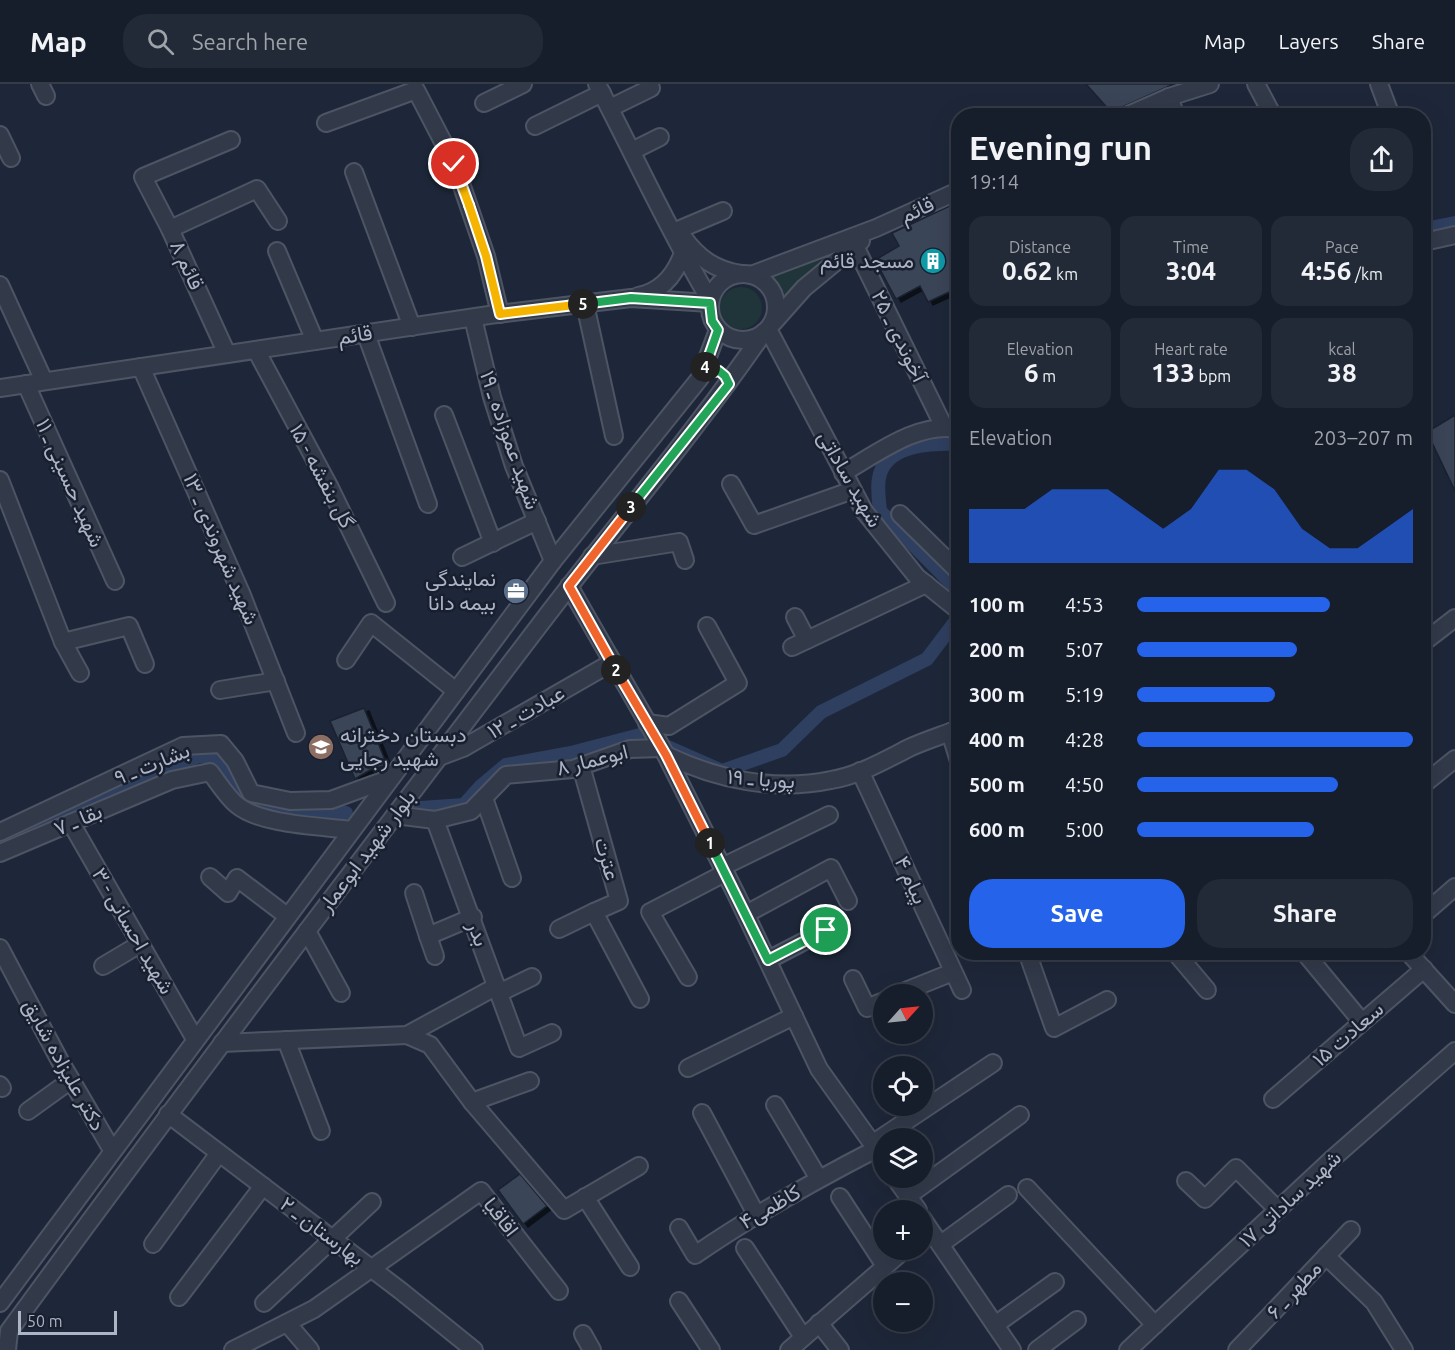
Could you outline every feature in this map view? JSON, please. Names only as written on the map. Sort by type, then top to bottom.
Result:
[{"type":"street","points":[[484,103],[523,84]]},
{"type":"street","points":[[1256,84],[1269,108]]},
{"type":"street","points":[[1379,84],[1388,108]]},
{"type":"street","points":[[1144,108],[1203,85]]},
{"type":"street","points":[[535,126],[603,95],[651,88]]},
{"type":"street","points":[[326,123],[416,90],[454,164],[486,256],[500,314]]},
{"type":"street","points":[[603,95],[660,205],[682,254],[710,301],[712,321],[718,330],[736,339],[756,338],[768,329],[775,315],[774,295],[761,279],[714,267],[701,258],[660,205]]},
{"type":"street","points":[[1169,97],[1173,108]]},
{"type":"street","points":[[0,135],[11,158]]},
{"type":"street","points":[[632,151],[660,137]]},
{"type":"street","name":"قائم ۸","points":[[227,354],[170,229],[143,177],[231,140]]},
{"type":"street","points":[[354,172],[412,327]]},
{"type":"street","points":[[170,229],[257,189],[278,221]]},
{"type":"street","name":"قائم","points":[[876,228],[951,194]]},
{"type":"street","points":[[678,230],[723,211]]},
{"type":"street","points":[[710,301],[721,282],[876,228]]},
{"type":"street","name":"بلوار شهید ابوعمار","points":[[7,1350],[5,1332],[222,1042],[592,556],[729,384],[768,329],[804,288],[876,228]]},
{"type":"street","points":[[1431,240],[1455,235]]},
{"type":"street","name":"آخوندی ـ ۲۵","points":[[855,246],[951,428]]},
{"type":"street","points":[[277,250],[315,341]]},
{"type":"street","points":[[631,298],[648,293],[664,284],[672,275],[682,254]]},
{"type":"street","points":[[0,285],[44,381]]},
{"type":"street","name":"قائم","points":[[0,388],[500,314],[631,298],[710,301]]},
{"type":"street","points":[[585,304],[615,436]]},
{"type":"street","name":"شهید عموزاده ـ ۱۹","points":[[472,318],[499,420],[514,465],[553,561]]},
{"type":"street","name":"شهید ساداتی","points":[[768,329],[864,511],[926,584],[951,604]]},
{"type":"street","name":"بلوار شهید ابوعمار","points":[[0,1303],[553,561],[703,374],[718,330]]},
{"type":"street","points":[[366,334],[428,504]]},
{"type":"street","name":"گل بنفشه - ۱۵","points":[[256,350],[329,486],[386,603]]},
{"type":"street","name":"شهید شهروندی ـ ۱۳","points":[[141,366],[241,593],[296,733]]},
{"type":"street","points":[[703,374],[719,371],[729,384]]},
{"type":"street","name":"شهید حسینی ـ ۱۱","points":[[26,384],[115,581]]},
{"type":"street","points":[[444,415],[492,543]]},
{"type":"street","points":[[843,473],[905,438],[951,428]]},
{"type":"street","points":[[0,480],[63,642],[80,673]]},
{"type":"street","points":[[731,484],[754,525],[853,490]]},
{"type":"street","points":[[900,514],[951,564]]},
{"type":"street","points":[[462,557],[537,521]]},
{"type":"street","points":[[592,556],[679,542],[685,560]]},
{"type":"street","points":[[795,617],[800,644],[926,584]]},
{"type":"street","points":[[569,586],[663,751],[746,914],[819,1069],[873,1145]]},
{"type":"street","points":[[1431,637],[1455,618]]},
{"type":"street","points":[[346,660],[371,623],[456,691]]},
{"type":"street","points":[[63,642],[129,626],[145,664]]},
{"type":"street","points":[[649,727],[669,726],[738,683],[706,626]]},
{"type":"street","name":"عبادت ـ ۱۲","points":[[439,757],[463,748],[611,663]]},
{"type":"street","points":[[220,690],[276,681]]},
{"type":"street","name":"پوریا ـ ۱۹","points":[[663,751],[701,771],[730,780],[789,783],[830,780],[860,771],[951,731]]},
{"type":"street","name":"بشارت ـ ۹","points":[[0,832],[183,746],[221,744],[235,761],[251,793],[290,801],[331,800],[391,778]]},
{"type":"street","name":"ابوعمار ۸","points":[[395,815],[435,820],[471,811],[506,775],[581,766],[630,749],[663,751]]},
{"type":"street","points":[[1431,778],[1455,759]]},
{"type":"street","name":"عترت","points":[[581,766],[619,901],[594,912],[640,999]]},
{"type":"street","name":"پیام ۴","points":[[860,771],[962,990]]},
{"type":"street","name":"بقا ـ ۷","points":[[0,853],[172,780],[210,772],[237,805],[256,814],[284,821],[351,830]]},
{"type":"street","points":[[484,798],[512,878]]},
{"type":"street","points":[[688,977],[650,912],[723,870],[829,815]]},
{"type":"street","name":"بدر","points":[[435,820],[519,1048],[552,1033]]},
{"type":"street","name":"شهید احسانی - ۳","points":[[71,823],[195,1039]]},
{"type":"street","points":[[746,914],[831,868],[848,901]]},
{"type":"street","points":[[210,877],[228,893],[237,878],[287,916]]},
{"type":"street","points":[[1431,908],[1455,887]]},
{"type":"street","points":[[414,893],[435,956]]},
{"type":"street","points":[[559,929],[594,912]]},
{"type":"street","points":[[428,936],[472,918]]},
{"type":"street","points":[[768,960],[826,930]]},
{"type":"street","points":[[307,931],[341,993]]},
{"type":"street","points":[[103,966],[140,944]]},
{"type":"street","name":"دکتر علیزاده شایق","points":[[0,948],[5,968],[112,1150]]},
{"type":"street","points":[[1030,960],[1054,1028],[1107,1000]]},
{"type":"street","points":[[1182,960],[1208,990]]},
{"type":"street","points":[[1311,960],[1362,1022]]},
{"type":"street","points":[[1416,960],[1452,997]]},
{"type":"street","name":"سعادت ۱۵","points":[[1273,1099],[1424,969]]},
{"type":"street","points":[[923,984],[953,972]]},
{"type":"street","points":[[222,1042],[407,1035],[498,990],[532,977]]},
{"type":"street","points":[[854,979],[867,1008],[873,1006]]},
{"type":"street","points":[[688,1068],[794,1016]]},
{"type":"street","points":[[407,1035],[429,1045],[472,1102],[564,1210],[639,1166]]},
{"type":"street","points":[[286,1040],[321,1131]]},
{"type":"street","name":"شهید ساداتی ۱۷","points":[[1128,1350],[1278,1210],[1455,1051]]},
{"type":"street","name":"کاظمی۴","points":[[907,1128],[993,1063]]},
{"type":"street","points":[[28,1111],[71,1080]]},
{"type":"street","points":[[472,1102],[530,1081]]},
{"type":"street","points":[[775,1105],[819,1179]]},
{"type":"street","points":[[702,1113],[757,1216]]},
{"type":"street","name":"بهارستان ـ ۲","points":[[168,1114],[372,1269],[474,1350]]},
{"type":"street","points":[[908,1196],[1020,1115]]},
{"type":"street","points":[[153,1244],[219,1153]]},
{"type":"street","name":"کاظمی۴","points":[[679,1228],[695,1255],[819,1179],[873,1153]]},
{"type":"street","points":[[1186,1181],[1205,1199],[1236,1168],[1278,1210]]},
{"type":"street","points":[[179,1297],[263,1186]]},
{"type":"street","points":[[902,1188],[911,1200]]},
{"type":"street","points":[[1027,1188],[1155,1325]]},
{"type":"street","name":"اقاقیا","points":[[372,1269],[481,1191],[559,1291]]},
{"type":"street","points":[[940,1244],[1008,1195]]},
{"type":"street","points":[[585,1197],[630,1267]]},
{"type":"street","points":[[840,1197],[885,1266]]},
{"type":"street","points":[[264,1303],[372,1202]]},
{"type":"street","name":"مطهر ـ ۶","points":[[1237,1350],[1351,1230]]},
{"type":"street","points":[[933,1236],[1012,1350]]},
{"type":"street","points":[[745,1248],[803,1337]]},
{"type":"street","points":[[1326,1256],[1374,1302],[1404,1350]]},
{"type":"street","points":[[789,1350],[892,1260]]},
{"type":"street","points":[[233,1350],[314,1309],[372,1269]]},
{"type":"street","points":[[995,1325],[1055,1282]]},
{"type":"street","points":[[679,1301],[704,1348]]},
{"type":"street","points":[[1037,1350],[1077,1320]]},
{"type":"street","points":[[287,1323],[310,1350]]},
{"type":"street","points":[[819,1323],[840,1350]]},
{"type":"street","points":[[452,1332],[457,1350]]},
{"type":"street","points":[[583,1334],[592,1350]]},
{"type":"green space","points":[[846,244],[784,296],[773,276]]},
{"type":"green space","points":[[741,287],[749,288],[756,293],[761,300],[761,316],[756,323],[749,328],[741,329],[733,328],[726,323],[721,316],[720,308],[721,300],[726,293],[733,288]]},
{"type":"building","points":[[1086,84],[1174,84],[1120,108],[1107,108]]},
{"type":"building","name":"مسجد قائم","points":[[951,205],[951,291],[928,302],[920,286],[896,299],[875,260],[899,246],[892,233]]},
{"type":"building","points":[[1455,415],[1455,491],[1431,440],[1431,430]]},
{"type":"building","points":[[364,708],[387,765],[370,770],[355,779],[330,721]]},
{"type":"building","points":[[520,1174],[547,1206],[523,1224],[498,1190]]},
{"type":"waterway","points":[[1431,228],[1455,223]]},
{"type":"waterway","points":[[951,444],[923,445],[900,452],[890,458],[883,467],[878,486],[880,511],[951,583]]},
{"type":"waterway","points":[[421,808],[464,805],[481,786],[506,765],[571,753],[640,735],[722,771],[782,750],[821,712],[927,659],[951,627]]},
{"type":"waterway","points":[[24,834],[198,756],[217,757],[241,792],[257,808],[346,813]]},
{"type":"place","name":"مسجد قائم","points":[[933,261]]},
{"type":"place","name":"نمایندگی بیمه دانا","points":[[516,591]]},
{"type":"place","name":"دبستان دخترانه شهید رجایی","points":[[321,747]]},
{"type":"route","points":[[454,164],[486,256],[500,314],[631,298],[710,303],[712,321],[718,330],[703,374],[719,371],[729,384],[569,586],[611,663],[666,755],[768,960],[826,930]]}]
